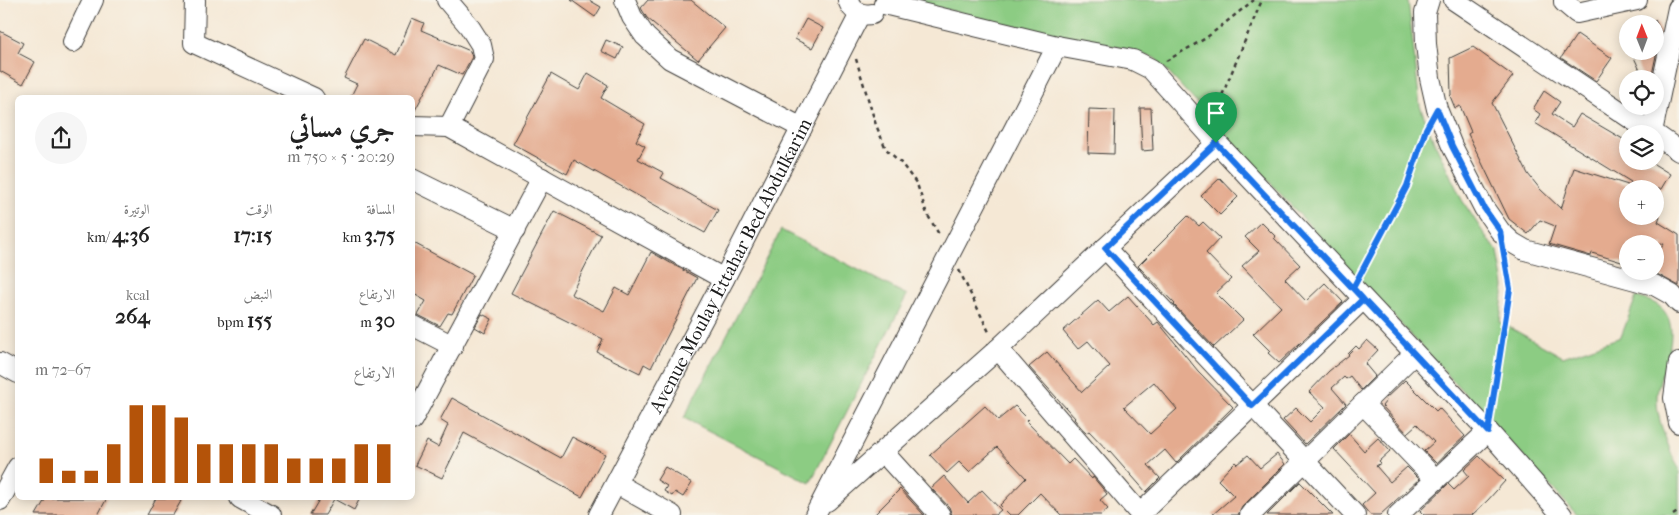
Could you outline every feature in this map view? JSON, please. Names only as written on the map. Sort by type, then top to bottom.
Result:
[{"type":"street","points":[[73,42],[93,0]]},
{"type":"street","points":[[195,0],[194,43],[307,95]]},
{"type":"street","points":[[447,0],[469,26],[481,45],[484,59],[449,127]]},
{"type":"street","points":[[626,0],[632,17],[645,36],[670,59],[802,128]]},
{"type":"street","points":[[1429,0],[1425,13],[1426,44],[1430,78],[1437,109],[1452,146],[1479,199],[1500,231],[1513,243],[1525,250],[1654,285],[1672,295],[1679,303]]},
{"type":"street","points":[[1454,0],[1642,125]]},
{"type":"street","points":[[1564,0],[1577,13],[1637,0]]},
{"type":"street","points":[[1656,125],[1679,8],[1663,0]]},
{"type":"street","points":[[854,7],[871,14],[881,8],[884,2],[1057,46],[1133,60],[1151,69],[1212,138],[1488,432],[1562,515]]},
{"type":"street","name":"Avenue Moulay Ettahar Bed Abdulkarim","points":[[599,515],[724,279],[849,36],[854,7]]},
{"type":"street","points":[[816,512],[1057,46]]},
{"type":"street","points":[[415,126],[449,127],[724,279]]},
{"type":"street","points":[[816,512],[998,349],[1105,248],[1212,138]]},
{"type":"street","points":[[1664,140],[1679,151]]},
{"type":"street","points":[[415,415],[542,178]]},
{"type":"street","points":[[415,180],[515,230]]},
{"type":"street","points":[[1105,248],[1355,515]]},
{"type":"street","points":[[998,349],[1140,515],[1252,406],[1358,294]]},
{"type":"street","points":[[415,327],[453,346]]},
{"type":"street","points":[[1250,515],[1414,354]]},
{"type":"street","points":[[1679,362],[1677,390],[1674,398],[1679,423]]},
{"type":"street","points":[[0,364],[15,372]]},
{"type":"street","points":[[1363,404],[1436,480]]},
{"type":"street","points":[[1398,515],[1488,432]]},
{"type":"street","points":[[883,452],[940,515]]},
{"type":"street","points":[[0,500],[15,472]]},
{"type":"street","points":[[617,484],[672,515]]},
{"type":"street","points":[[244,500],[271,515]]},
{"type":"path","points":[[1151,69],[1206,38],[1254,0]]},
{"type":"path","points":[[1212,138],[1262,0]]},
{"type":"path","points":[[849,36],[876,125],[886,149],[901,163],[918,184],[927,214],[950,253],[998,349]]},
{"type":"path","points":[[1358,294],[1407,186],[1426,129],[1437,109]]},
{"type":"path","points":[[1488,432],[1510,289],[1500,231]]},
{"type":"path","points":[[1673,515],[1679,511]]},
{"type":"green space","points":[[907,0],[1408,0],[1420,106],[1462,200],[1488,240],[1498,251],[1504,286],[1500,322],[1563,357],[1621,337],[1636,297],[1656,304],[1663,310],[1669,320],[1671,339],[1658,387],[1657,404],[1664,434],[1679,469],[1679,515],[1577,515],[1155,58],[1117,47],[1013,26]]},
{"type":"green space","points":[[781,230],[907,295],[810,483],[684,418]]},
{"type":"building","points":[[571,0],[589,0],[601,7],[595,17]]},
{"type":"building","points":[[648,0],[691,0],[725,28],[698,60],[647,18],[641,8]]},
{"type":"building","points":[[412,18],[424,23],[421,30],[470,51],[472,57],[462,75],[439,65],[415,110],[415,95],[352,95],[357,84],[344,78],[364,39],[396,55]]},
{"type":"building","points":[[806,19],[823,28],[812,48],[795,39]]},
{"type":"building","points":[[0,31],[23,43],[18,53],[35,62],[23,84],[0,71]]},
{"type":"building","points":[[1577,34],[1612,58],[1596,81],[1561,58]]},
{"type":"building","points":[[606,40],[623,47],[617,59],[601,51]]},
{"type":"building","points":[[1473,47],[1513,76],[1492,103],[1528,174],[1540,189],[1561,209],[1574,168],[1619,182],[1619,225],[1663,225],[1679,235],[1679,286],[1664,278],[1664,235],[1619,235],[1619,261],[1592,253],[1591,256],[1549,244],[1555,226],[1540,220],[1528,234],[1509,219],[1468,134],[1471,132],[1460,106],[1455,108],[1450,96],[1450,58]]},
{"type":"building","points":[[1635,60],[1655,60],[1653,70],[1640,70]]},
{"type":"building","points":[[588,73],[608,85],[601,98],[645,124],[636,141],[645,146],[638,159],[664,173],[661,178],[718,210],[705,233],[574,160],[567,174],[513,144],[551,74],[579,90]]},
{"type":"building","points":[[1544,91],[1560,102],[1552,114],[1572,127],[1580,114],[1619,137],[1619,170],[1664,170],[1670,174],[1664,184],[1664,180],[1628,180],[1535,123],[1540,114],[1533,109]]},
{"type":"building","points":[[1140,108],[1151,108],[1153,150],[1142,151]]},
{"type":"building","points":[[1089,109],[1115,110],[1114,154],[1088,153]]},
{"type":"building","points":[[1220,178],[1238,197],[1220,215],[1201,196]]},
{"type":"building","points":[[554,211],[601,235],[571,294],[604,311],[616,288],[629,295],[651,252],[697,278],[651,368],[644,364],[640,373],[597,352],[603,339],[511,293]]},
{"type":"building","points":[[1188,216],[1199,226],[1203,222],[1220,238],[1206,253],[1231,279],[1216,293],[1243,320],[1214,347],[1138,266]]},
{"type":"building","points":[[1261,222],[1300,265],[1285,279],[1306,301],[1325,283],[1343,302],[1279,363],[1268,353],[1270,351],[1253,334],[1281,307],[1242,266],[1259,251],[1245,237]]},
{"type":"building","points":[[415,244],[473,275],[452,314],[448,313],[440,326],[418,315],[426,301],[415,295]]},
{"type":"building","points":[[1128,296],[1154,325],[1158,322],[1198,371],[1233,407],[1176,463],[1165,450],[1148,465],[1160,478],[1146,492],[1110,451],[1089,431],[1086,433],[1029,367],[1047,352],[1082,392],[1110,366],[1088,341],[1078,349],[1063,331],[1098,300],[1109,312]],"holes":[[[1154,382],[1177,409],[1150,434],[1124,407]]]},
{"type":"building","points":[[482,314],[492,319],[485,333],[475,327]]},
{"type":"building","points":[[1367,340],[1378,350],[1365,364],[1375,376],[1361,390],[1350,376],[1346,379],[1344,377],[1332,388],[1346,404],[1305,444],[1283,420],[1296,408],[1310,422],[1325,407],[1309,392],[1329,371],[1349,355],[1356,346],[1359,349]]},
{"type":"building","points":[[1405,380],[1436,411],[1439,408],[1465,436],[1436,463],[1424,451],[1434,442],[1417,424],[1407,433],[1382,406],[1386,401],[1385,399]]},
{"type":"building","points":[[452,398],[561,458],[572,437],[605,454],[582,497],[464,433],[442,478],[415,465],[427,441],[438,447],[448,425],[440,420]]},
{"type":"building","points":[[985,406],[998,420],[1015,406],[1028,419],[1026,421],[1068,464],[1073,459],[1092,479],[1093,477],[1107,494],[1100,500],[1108,509],[1101,515],[1061,515],[1040,493],[1018,515],[1010,515],[1000,505],[1026,478],[997,447],[969,472],[959,462],[947,473],[930,455]]},
{"type":"building","points":[[1349,434],[1364,451],[1378,438],[1390,451],[1379,461],[1381,463],[1376,466],[1390,482],[1407,467],[1419,479],[1380,515],[1370,515],[1362,505],[1375,493],[1334,449]]},
{"type":"building","points":[[1277,454],[1285,464],[1242,507],[1238,515],[1212,515],[1234,496],[1218,480],[1235,462],[1237,464],[1248,455],[1260,468]]},
{"type":"building","points":[[1479,456],[1505,481],[1472,515],[1424,515],[1420,511],[1448,484],[1454,490],[1469,476],[1464,470]]},
{"type":"building","points":[[665,467],[692,483],[683,497],[675,492],[672,496],[664,491],[667,486],[657,480]]},
{"type":"building","points":[[944,476],[968,503],[982,490],[1001,510],[995,515],[952,515],[949,507],[931,488]]},
{"type":"building","points":[[1300,482],[1333,515],[1267,515]]},
{"type":"building","points":[[900,489],[924,515],[874,515]]},
{"type":"building","points":[[45,500],[106,500],[98,515],[36,515]]},
{"type":"building","points":[[155,500],[181,501],[173,515],[147,515]]},
{"type":"building","points":[[319,500],[333,500],[325,515],[310,515]]},
{"type":"building","points":[[336,500],[359,500],[354,510]]},
{"type":"route","points":[[1216,143],[1105,248],[1252,406],[1363,299],[1353,288],[1407,186],[1426,129],[1437,109],[1452,146],[1484,208],[1500,231],[1510,289],[1488,432],[1363,299],[1216,143]]}]
